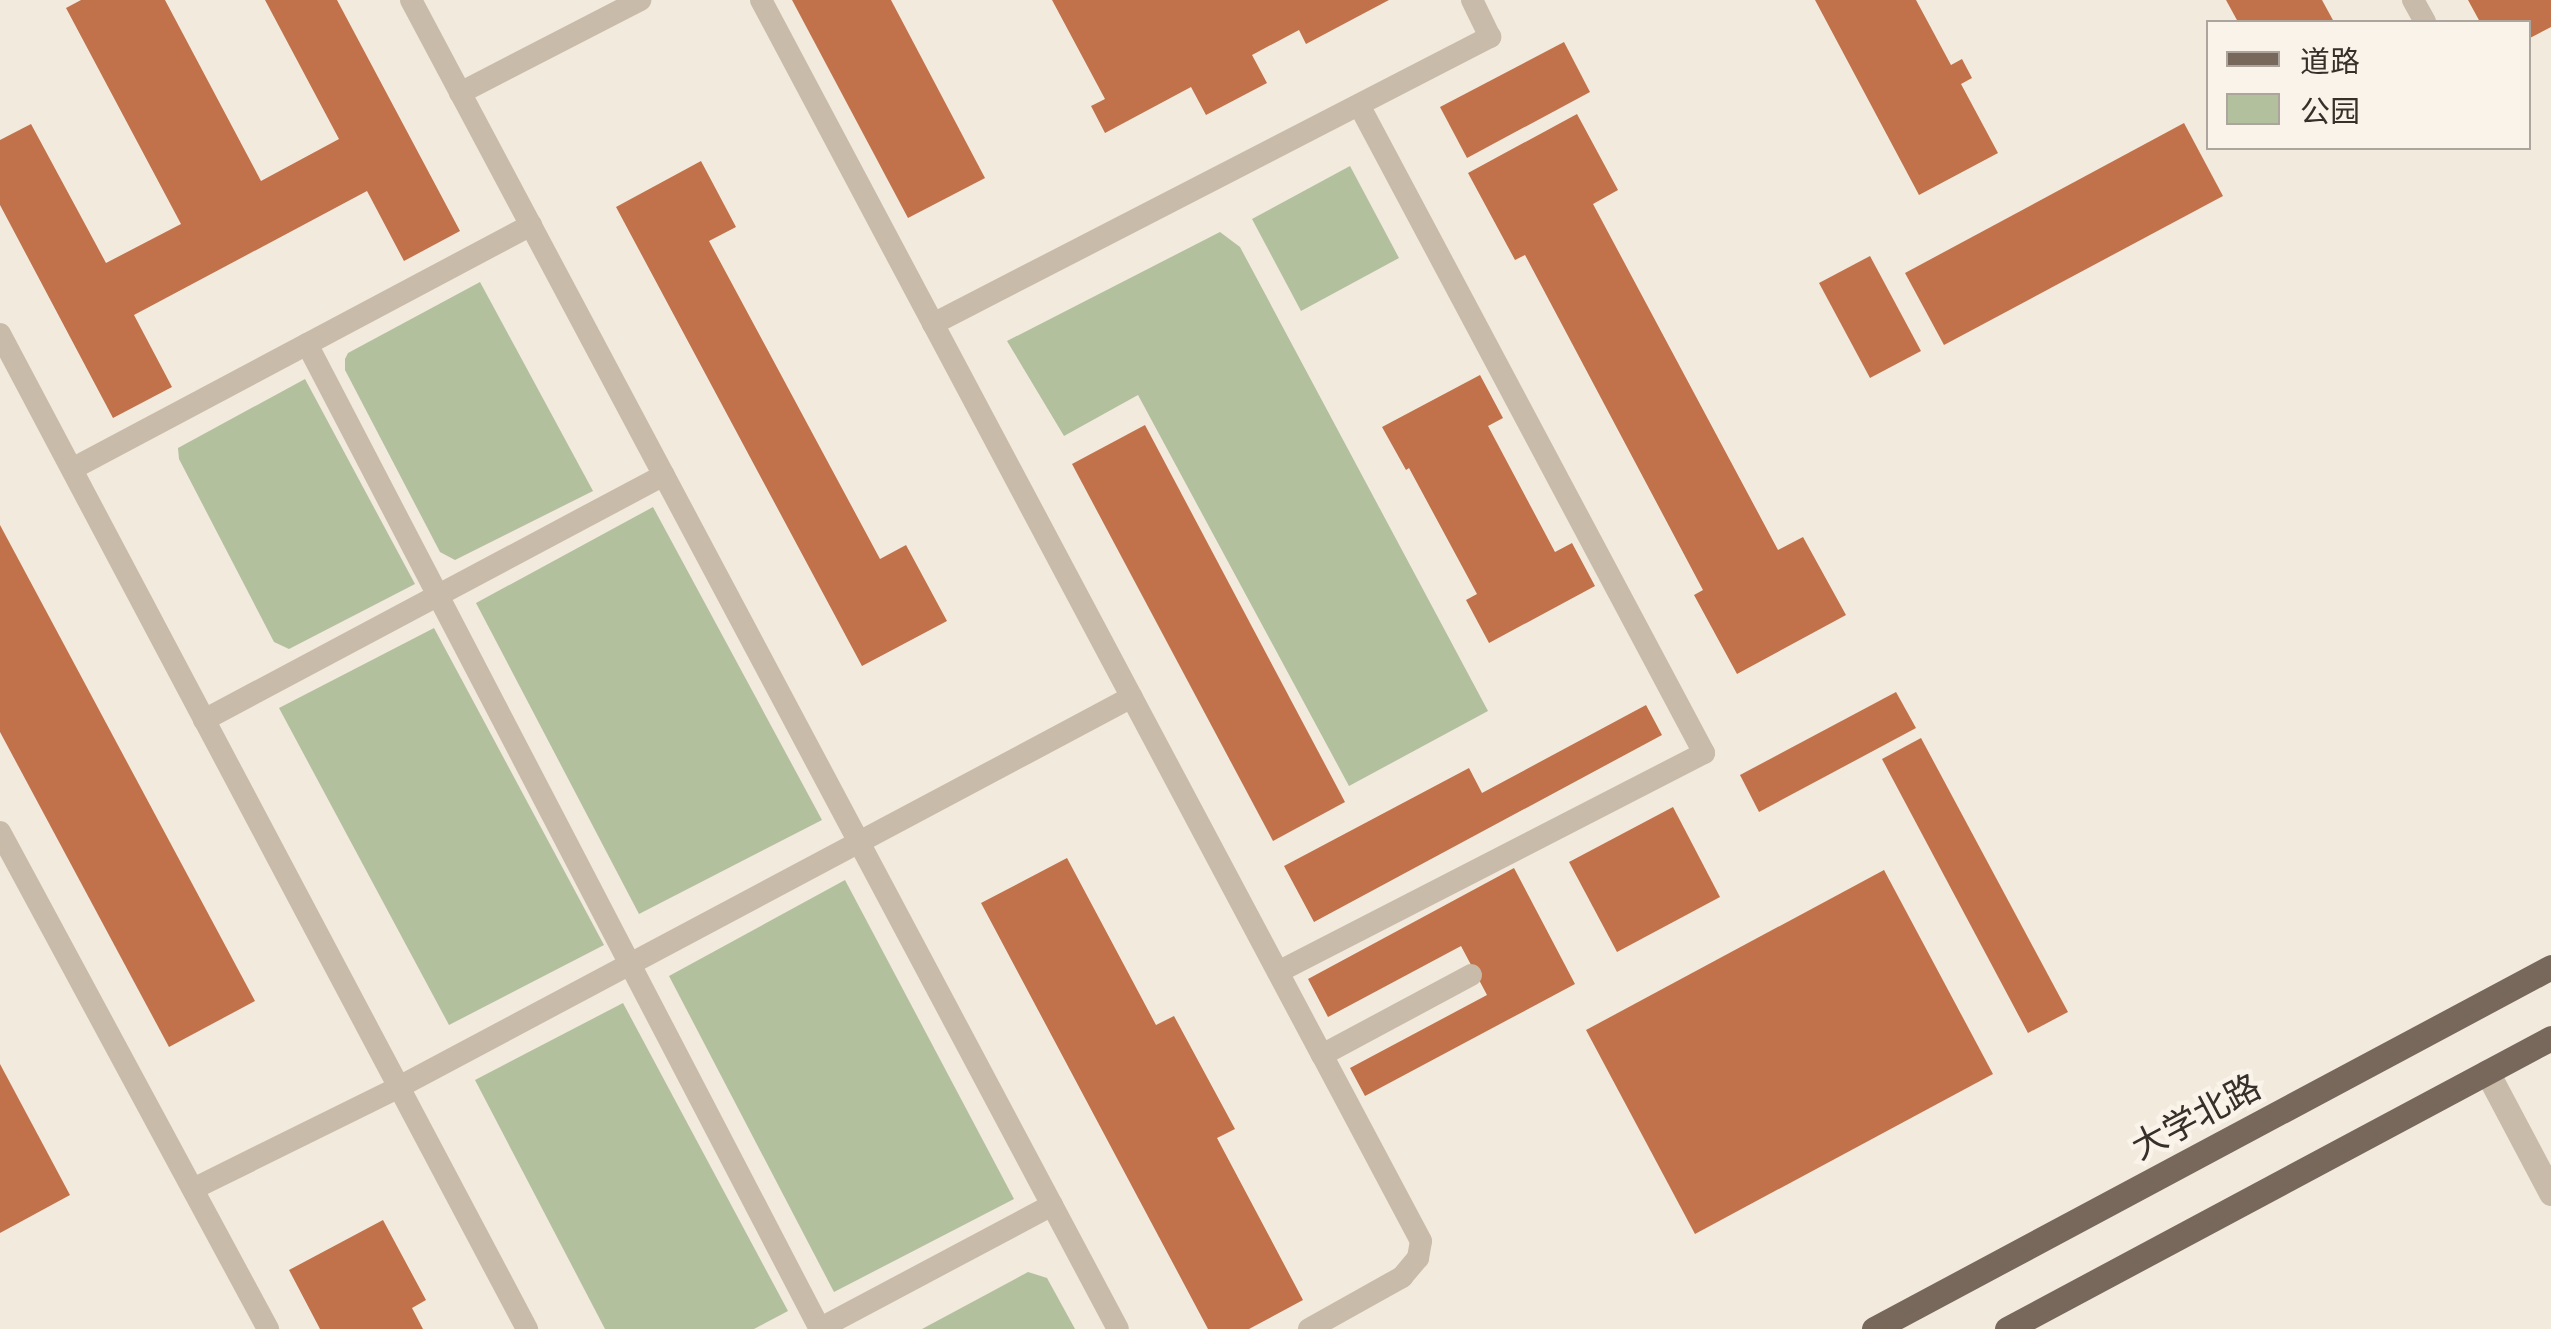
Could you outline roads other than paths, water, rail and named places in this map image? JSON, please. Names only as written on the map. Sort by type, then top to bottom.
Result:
[{"type":"main road","name":"大学北路","points":[[1874,1329],[2551,967]]},
{"type":"main road","points":[[2006,1329],[2551,1038]]},
{"type":"street","points":[[2487,1072],[2551,1193]]},
{"type":"lane","points":[[411,0],[1118,1329]]},
{"type":"lane","points":[[460,93],[640,0]]},
{"type":"lane","points":[[761,0],[1421,1241],[1418,1258],[1402,1277],[1309,1329]]},
{"type":"lane","points":[[933,324],[1490,37],[1472,0]]},
{"type":"lane","points":[[1278,972],[1704,753],[1360,104]]},
{"type":"lane","points":[[72,469],[531,225]]},
{"type":"lane","points":[[2,343],[527,1329]]},
{"type":"lane","points":[[307,344],[820,1329],[1052,1205]]},
{"type":"lane","points":[[204,720],[664,476]]},
{"type":"lane","points":[[193,1190],[399,1087],[1132,698]]},
{"type":"lane","points":[[0,832],[268,1329]]},
{"type":"lane","points":[[1322,1055],[1472,975]]}]
